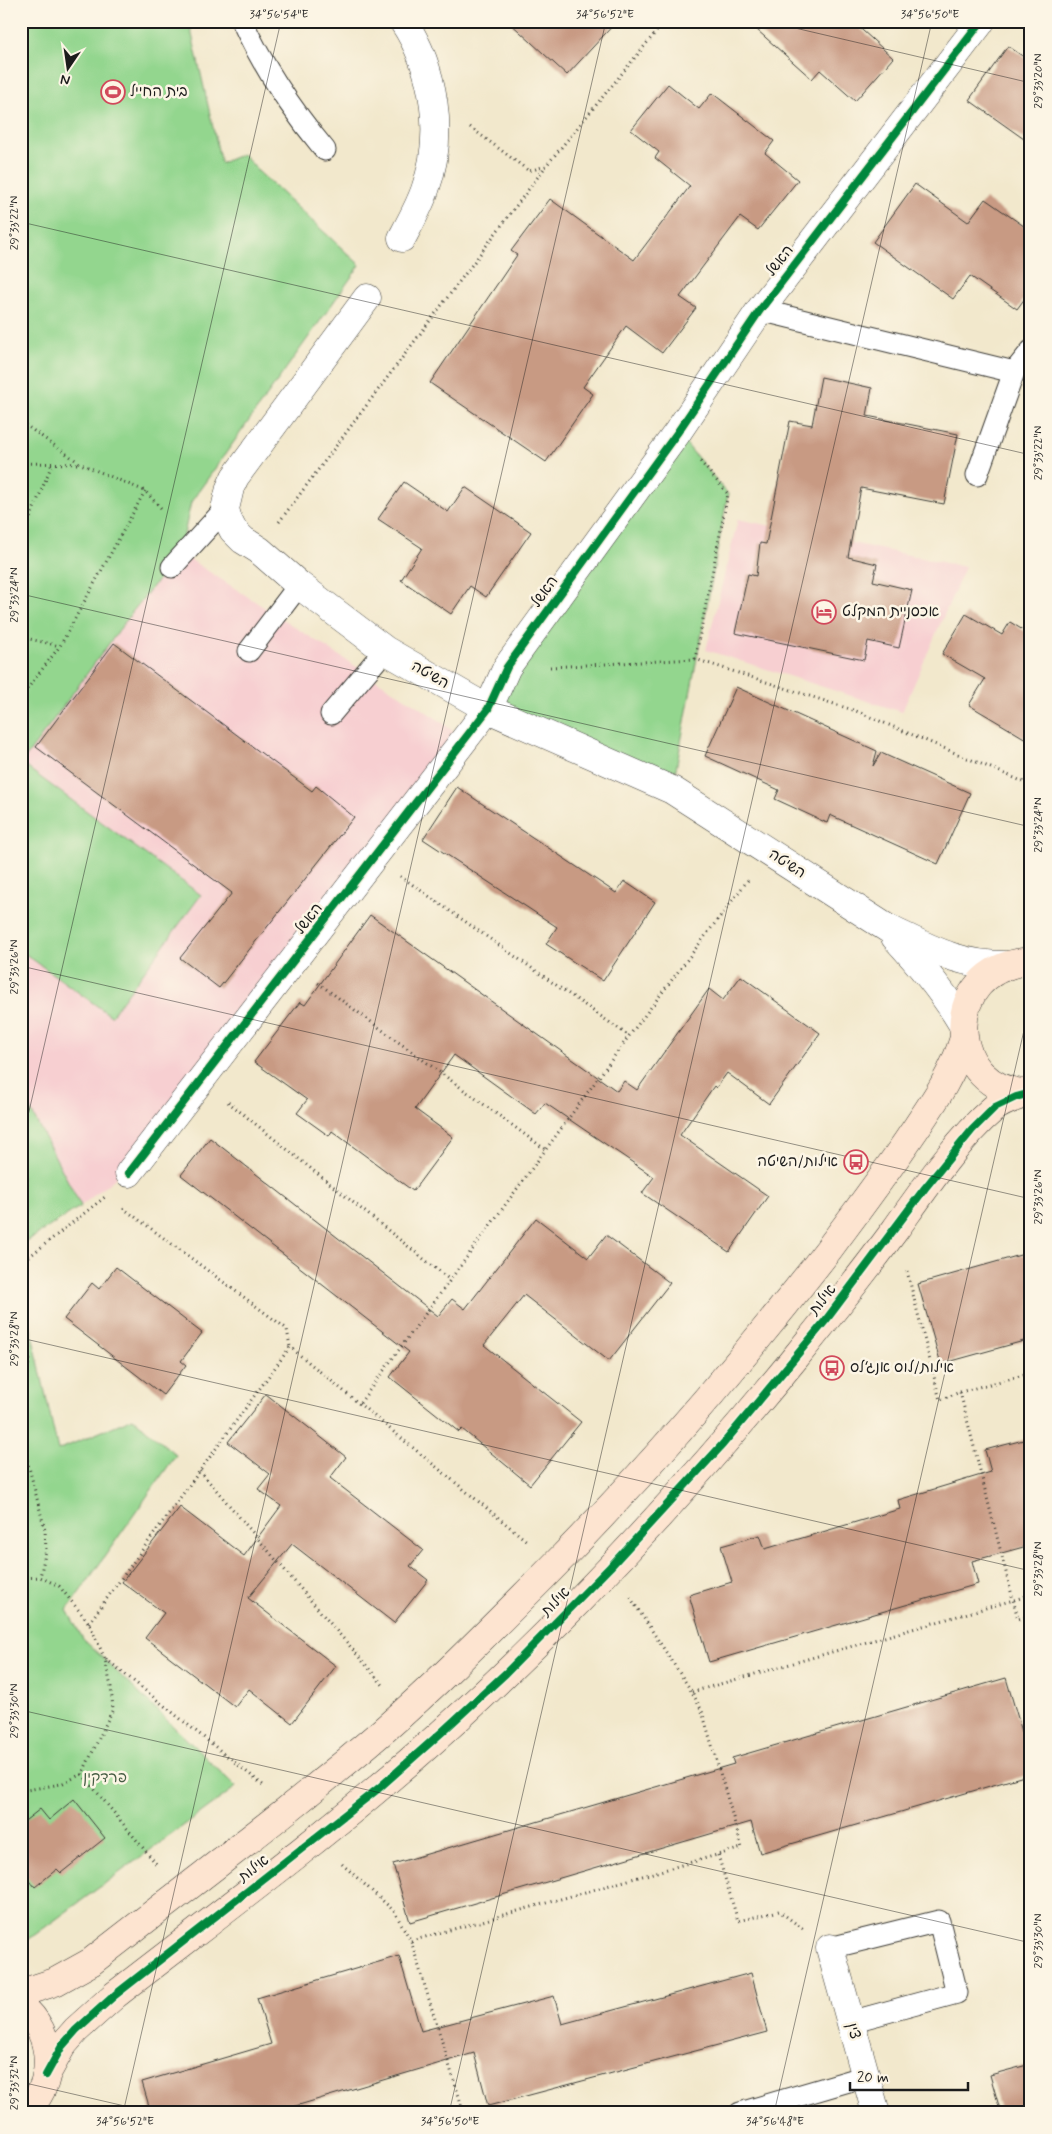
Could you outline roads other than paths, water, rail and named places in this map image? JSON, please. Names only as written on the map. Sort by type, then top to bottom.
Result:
[{"type":"street","points":[[402,238],[426,190],[433,162],[436,132],[433,100],[424,64],[403,21]]},
{"type":"street","name":"האשל","points":[[129,1173],[488,709],[508,666],[677,433],[760,310],[980,23]]},
{"type":"street","points":[[225,509],[230,488],[238,472],[367,298]]},
{"type":"street","name":"השיטה","points":[[225,509],[233,530],[299,585],[386,650],[488,709],[672,790],[887,928],[956,959],[985,965],[1021,959]]},
{"type":"street","name":"השיטה","points":[[887,928],[927,974],[963,1032]]},
{"type":"street","name":"אילות","points":[[21,1993],[55,1982],[91,1962],[289,1806],[404,1711],[478,1644],[556,1564],[685,1424],[793,1295],[891,1164],[938,1097],[951,1074],[963,1032],[969,999],[975,988],[984,978],[1021,959]]},
{"type":"street","points":[[963,1032],[973,1062],[990,1081],[1014,1092],[1029,1093]]},
{"type":"street","name":"אילות","points":[[22,2113],[43,2092],[62,2046],[76,2030],[102,2006],[315,1839],[404,1766],[474,1703],[610,1567],[723,1444],[826,1320],[936,1174],[972,1130],[995,1107],[1029,1093]]},
{"type":"street","name":"צין","points":[[830,1948],[876,2113]]},
{"type":"street","points":[[21,2006],[30,2013],[44,2036],[48,2048],[43,2092]]},
{"type":"lane","points":[[242,21],[263,64],[280,92],[325,150]]},
{"type":"lane","points":[[760,310],[1014,372]]},
{"type":"lane","points":[[977,475],[1014,372],[1031,351]]},
{"type":"lane","points":[[172,567],[225,509]]},
{"type":"lane","points":[[249,651],[299,585]]},
{"type":"lane","points":[[331,714],[386,650]]},
{"type":"lane","points":[[830,1948],[939,1921],[956,1993],[850,2022]]},
{"type":"lane","points":[[740,2113],[866,2076]]},
{"type":"place","name":"בית החייל","points":[[113,92]]},
{"type":"place","name":"אכסניית המקלט","points":[[824,612]]},
{"type":"place","name":"אילות/השיטה","points":[[856,1162]]},
{"type":"place","name":"אילות/לוס אנג׳לס","points":[[832,1368]]},
{"type":"park label","name":"פרדקין","points":[[105,1778]]}]
